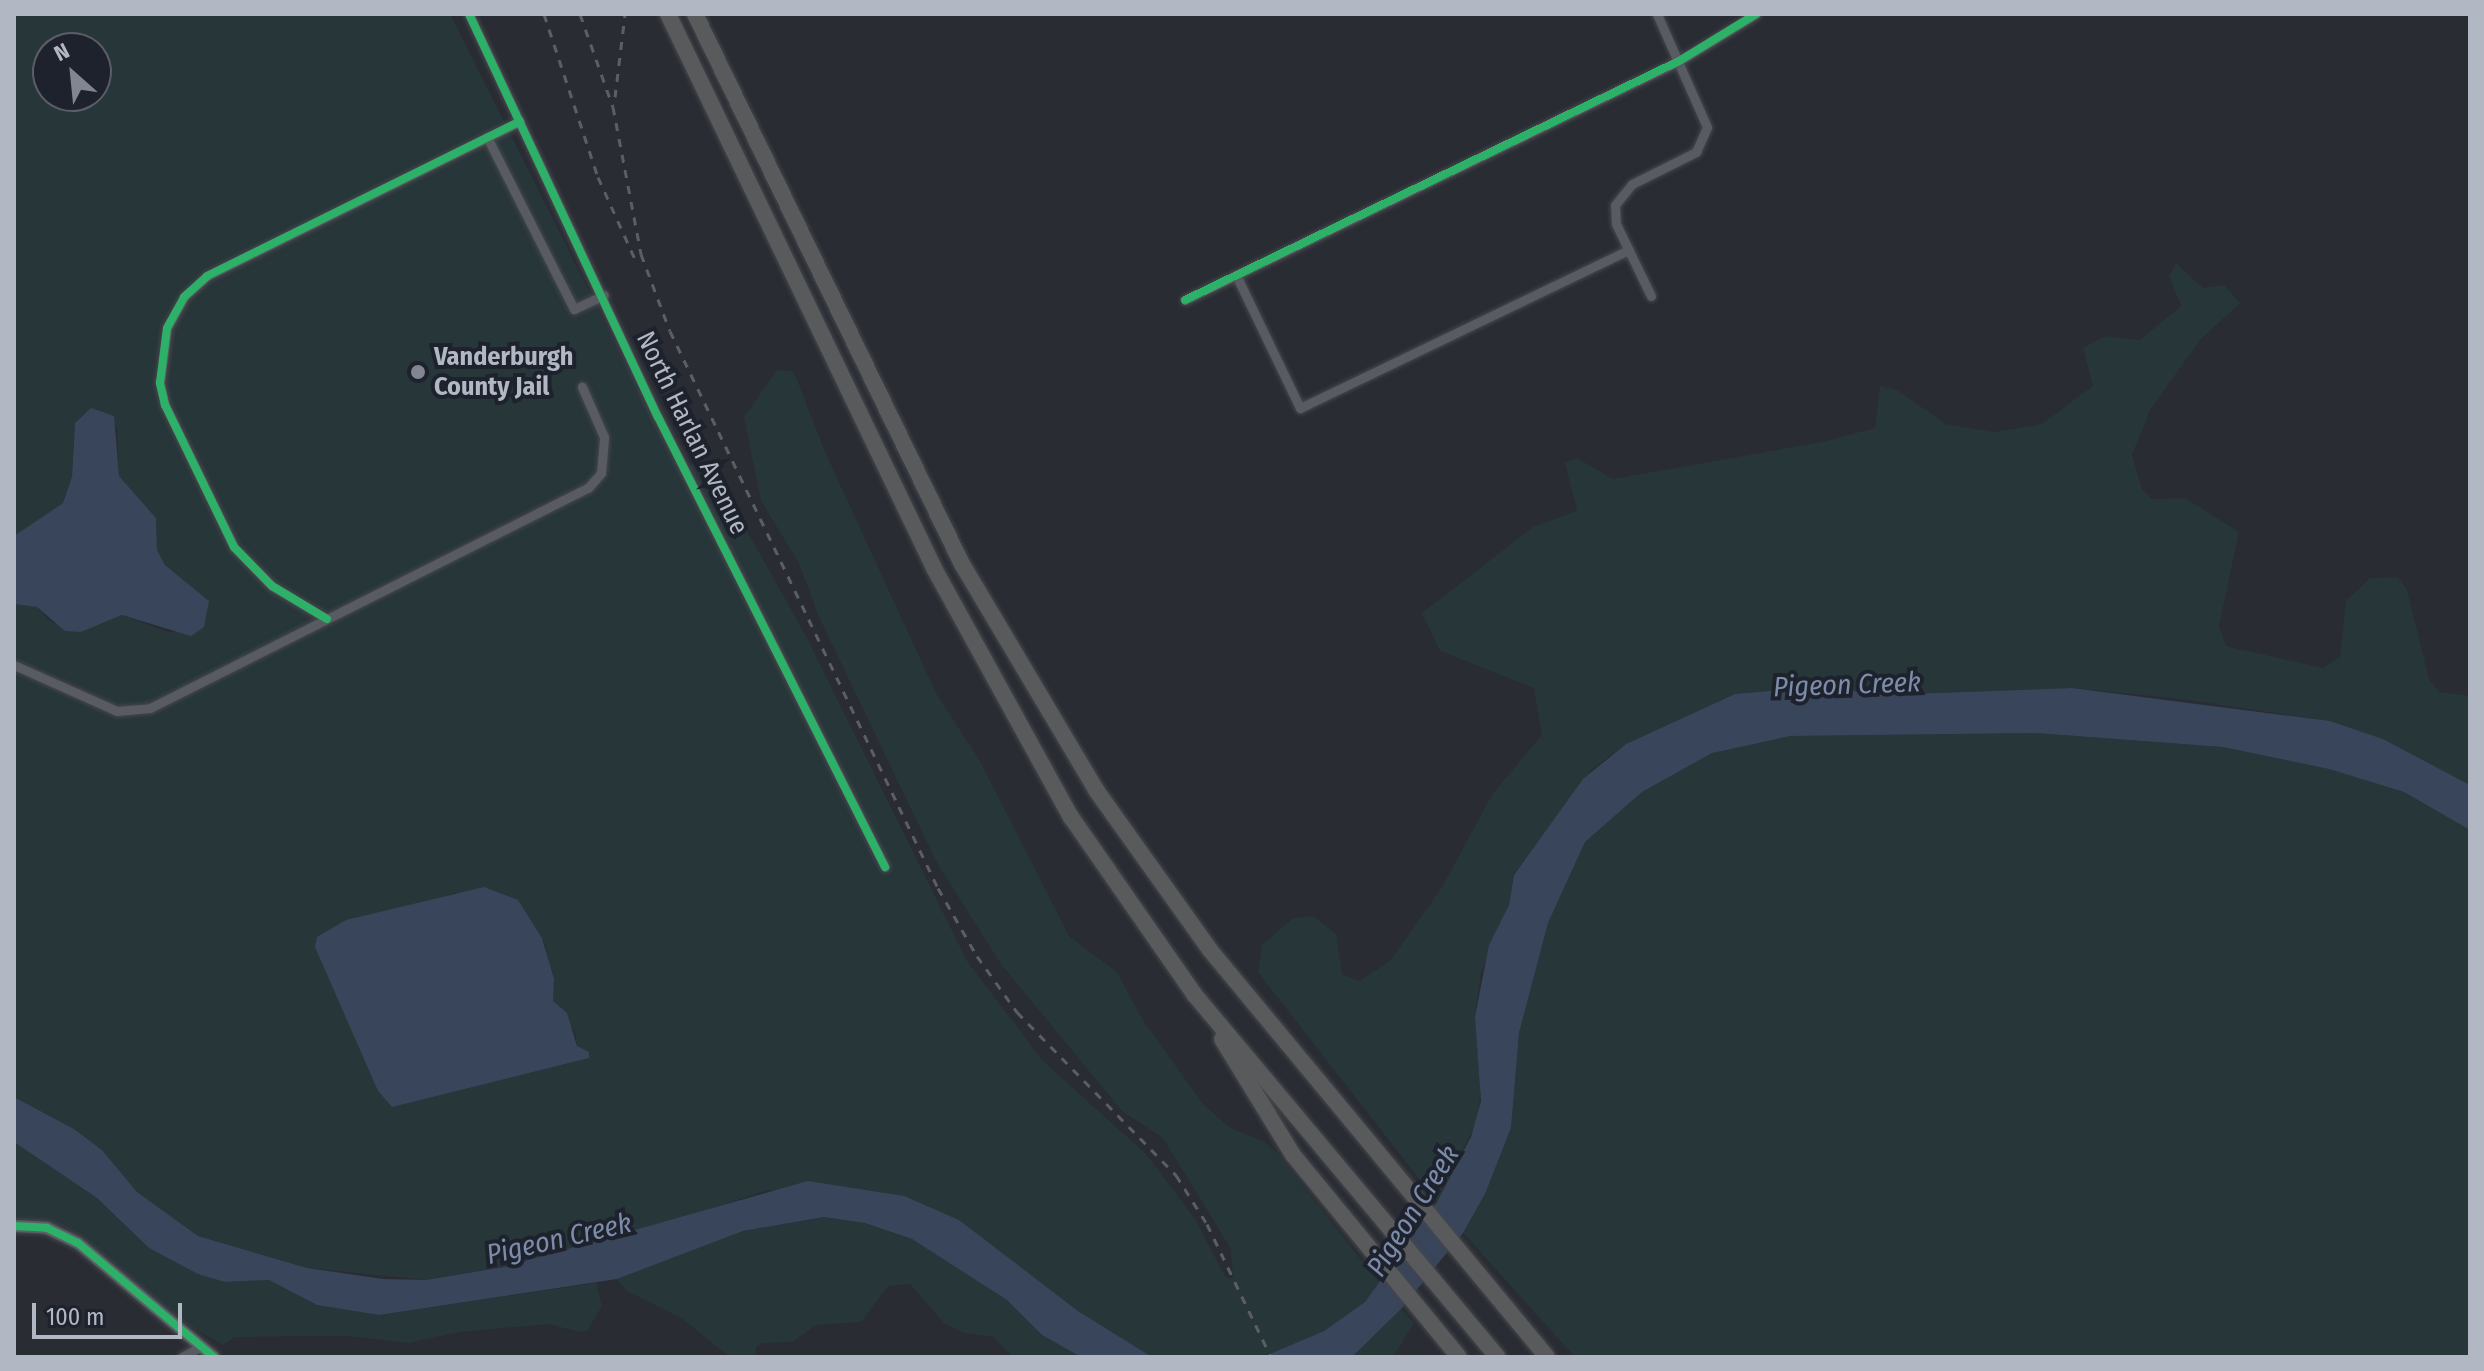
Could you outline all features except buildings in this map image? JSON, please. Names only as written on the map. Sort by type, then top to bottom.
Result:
[{"type":"highway","points":[[668,14],[991,677],[1071,817],[1194,994],[1293,1155],[1459,1357]]},
{"type":"highway","points":[[695,14],[936,513],[1034,691],[1096,790],[1210,950],[1547,1357]]},
{"type":"highway","points":[[1194,994],[1498,1357]]},
{"type":"street","name":"North Harlan Avenue","points":[[469,14],[604,295],[658,417],[885,867]]},
{"type":"street","points":[[1651,296],[1614,219],[1620,196],[1632,184],[1690,157],[1707,132],[1657,14]]},
{"type":"street","points":[[1185,300],[1679,61],[1756,14]]},
{"type":"street","points":[[327,619],[272,586],[234,547],[165,405],[160,383],[167,328],[184,297],[207,276],[520,121]]},
{"type":"street","points":[[487,137],[574,309],[604,295]]},
{"type":"street","points":[[1236,275],[1300,408],[1629,250]]},
{"type":"street","points":[[14,665],[117,711],[137,712],[588,488],[601,473],[604,437],[582,387]]},
{"type":"street","points":[[14,1226],[47,1228],[78,1243],[214,1357]]},
{"type":"street","points":[[182,1357],[202,1346]]},
{"type":"shaded area","points":[[14,14],[450,14],[678,468],[705,461],[714,472],[806,636],[967,961],[1043,1061],[1147,1155],[1195,1219],[1226,1278],[1233,1278],[1231,1249],[1163,1138],[1122,1111],[1000,963],[936,861],[819,617],[798,561],[761,501],[744,417],[777,370],[792,371],[796,377],[825,452],[936,693],[980,761],[1069,936],[1117,972],[1141,1017],[1202,1103],[1230,1128],[1265,1142],[1277,1153],[1381,1285],[1365,1302],[1324,1331],[1263,1357],[1152,1357],[1078,1311],[959,1220],[767,1190],[675,1221],[504,1267],[426,1280],[307,1268],[198,1236],[137,1192],[102,1150],[74,1129],[14,1097],[14,604],[37,607],[49,621],[81,632],[122,615],[171,633],[209,601],[165,565],[157,550],[156,518],[119,476],[117,428],[91,408],[75,423],[72,478],[63,503],[14,536]],"holes":[[[454,893],[518,900],[546,945],[553,1001],[575,1032],[577,1046],[392,1107],[378,1091],[328,971],[346,920],[413,907]]]},
{"type":"shaded area","points":[[2176,263],[2203,288],[2224,285],[2240,303],[2200,340],[2150,410],[2132,455],[2142,489],[2152,499],[2185,498],[2239,532],[2219,626],[2226,646],[2323,668],[2340,657],[2346,601],[2370,578],[2398,577],[2407,590],[2429,679],[2439,692],[2470,696],[2470,785],[2383,739],[2330,721],[2180,699],[2072,688],[1880,695],[1823,686],[1735,694],[1626,744],[1592,769],[1514,874],[1509,905],[1481,972],[1475,1017],[1482,1078],[1477,1121],[1437,1202],[1258,972],[1262,945],[1293,918],[1313,916],[1336,934],[1342,974],[1359,981],[1390,961],[1442,887],[1493,793],[1542,735],[1534,688],[1440,651],[1422,613],[1533,527],[1577,511],[1565,463],[1577,458],[1613,479],[1822,442],[1875,428],[1880,386],[1897,390],[1946,424],[1994,432],[2042,424],[2093,386],[2083,348],[2105,336],[2140,340],[2181,306],[2169,276]]},
{"type":"shaded area","points":[[2036,733],[2223,747],[2329,769],[2404,792],[2470,830],[2470,1357],[1575,1357],[1463,1233],[1485,1194],[1511,1128],[1519,1033],[1548,923],[1585,842],[1642,792],[1712,753],[1747,743],[1790,736]]},
{"type":"shaded area","points":[[14,1142],[97,1198],[149,1248],[225,1282],[269,1280],[317,1305],[379,1315],[596,1283],[602,1306],[587,1331],[579,1332],[549,1324],[460,1332],[408,1343],[348,1336],[235,1337],[223,1345],[166,1313],[65,1227],[14,1218]]},
{"type":"shaded area","points":[[824,1217],[865,1223],[912,1239],[1008,1300],[1042,1335],[1081,1357],[1013,1357],[993,1337],[964,1333],[944,1323],[910,1284],[888,1286],[861,1322],[816,1325],[792,1342],[762,1343],[756,1347],[755,1357],[730,1357],[681,1318],[627,1291],[617,1279],[743,1231]]},
{"type":"shaded area","points":[[1401,1309],[1414,1323],[1393,1357],[1352,1357]]},
{"type":"water","points":[[91,408],[114,416],[119,476],[156,518],[157,550],[165,565],[209,601],[204,627],[191,636],[122,615],[81,632],[65,631],[37,607],[14,604],[14,536],[63,503],[72,477],[75,423]]},
{"type":"water","points":[[1823,686],[1880,695],[2072,688],[2330,721],[2383,739],[2470,785],[2470,830],[2404,792],[2329,769],[2223,747],[2036,733],[1790,736],[1712,753],[1642,792],[1585,842],[1548,923],[1519,1033],[1511,1128],[1485,1194],[1463,1233],[1401,1309],[1352,1357],[1263,1357],[1324,1331],[1365,1302],[1437,1202],[1471,1137],[1481,1101],[1475,1017],[1489,945],[1509,905],[1514,875],[1583,779],[1626,744],[1735,694]]},
{"type":"water","points":[[484,887],[518,900],[542,938],[554,979],[553,1001],[567,1013],[577,1046],[589,1052],[589,1058],[392,1107],[378,1091],[315,947],[317,937],[346,920]]},
{"type":"water","points":[[14,1097],[74,1129],[102,1150],[137,1192],[198,1236],[307,1268],[383,1279],[426,1280],[504,1267],[808,1181],[904,1196],[959,1220],[1078,1311],[1152,1357],[1081,1357],[1042,1335],[1007,1300],[912,1239],[865,1223],[824,1217],[743,1231],[617,1279],[379,1315],[317,1305],[269,1280],[225,1282],[198,1274],[149,1248],[97,1198],[14,1142]]},
{"type":"railway","points":[[544,14],[598,177],[636,261]]},
{"type":"railway","points":[[580,14],[613,107],[641,254],[670,331],[938,888],[977,956],[1017,1012],[1176,1175],[1207,1224],[1271,1357]]},
{"type":"railway","points":[[615,97],[625,14]]},
{"type":"cycle path","points":[[469,14],[658,417],[885,867]]},
{"type":"cycle path","points":[[1185,300],[1679,61],[1756,14]]},
{"type":"cycle path","points":[[327,619],[272,586],[234,547],[165,405],[160,383],[167,328],[184,297],[207,276],[520,121]]},
{"type":"cycle path","points":[[14,1226],[47,1228],[78,1243],[214,1357]]},
{"type":"place","name":"Vanderburgh County Jail","points":[[418,372]]},
{"type":"water label","name":"Pigeon Creek","points":[[1847,685]]},
{"type":"water label","name":"Pigeon Creek","points":[[1413,1211]]},
{"type":"water label","name":"Pigeon Creek","points":[[559,1239]]}]
